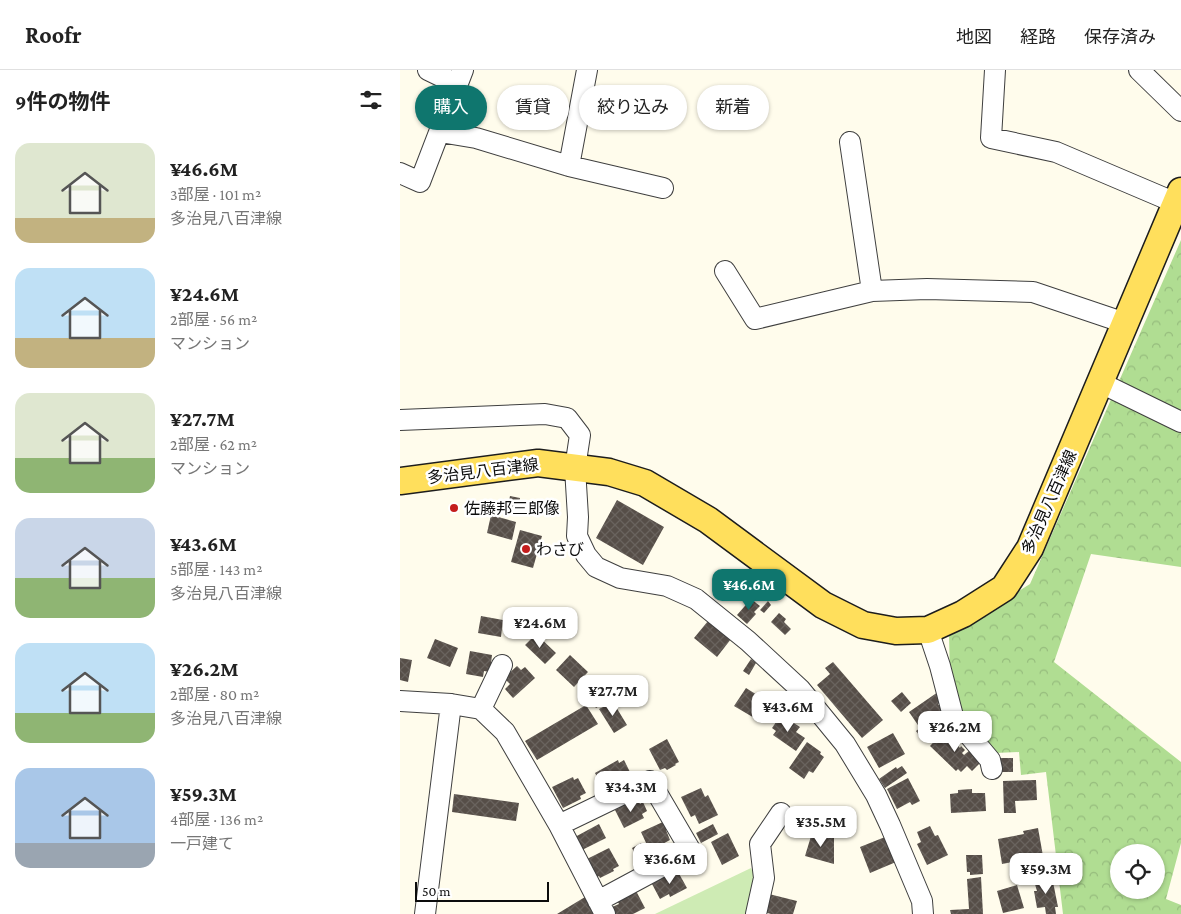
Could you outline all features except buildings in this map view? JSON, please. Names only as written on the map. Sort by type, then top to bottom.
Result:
[{"type":"main road","name":"多治見八百津線","points":[[400,481],[538,463],[609,472],[644,484],[708,520],[823,605],[864,625],[896,631],[928,630],[963,614],[1004,588],[1030,548],[1178,197]]},
{"type":"street","points":[[400,173],[420,182],[460,77],[428,70]]},
{"type":"street","points":[[569,166],[587,70]]},
{"type":"street","points":[[995,70],[991,138],[1056,152],[1178,197]]},
{"type":"street","points":[[1140,70],[1181,111]]},
{"type":"street","points":[[440,132],[476,138],[569,166],[663,188]]},
{"type":"street","points":[[850,142],[872,291]]},
{"type":"street","points":[[725,271],[756,319],[872,291],[927,288],[1033,292],[1125,323]]},
{"type":"street","points":[[1101,383],[1181,422]]},
{"type":"street","points":[[400,420],[545,414],[567,418],[580,435],[575,468],[578,517],[577,536],[586,555],[596,567],[620,578],[666,586],[696,599],[748,640],[800,689],[845,744],[876,795],[922,901],[924,914]]},
{"type":"street","points":[[928,630],[953,716],[990,760],[992,769]]},
{"type":"street","points":[[481,709],[502,665]]},
{"type":"street","points":[[400,701],[451,704],[481,709],[505,732],[559,825],[601,907],[691,851],[650,781],[559,825]]},
{"type":"street","points":[[426,914],[451,704]]},
{"type":"street","points":[[756,914],[764,878],[760,844],[781,813]]},
{"type":"green space","points":[[1181,240],[1181,567],[1091,554],[1054,662],[1181,762],[1181,843],[1166,899],[1181,905],[1181,914],[1063,914],[1046,772],[1021,775],[1019,752],[995,753],[958,712],[950,677],[949,635],[1030,584]]},
{"type":"green space","points":[[751,868],[756,878],[748,914],[655,914]]},
{"type":"place","name":"佐藤邦三郎像","points":[[454,508]]},
{"type":"place","name":"わさび","points":[[526,549]]}]
